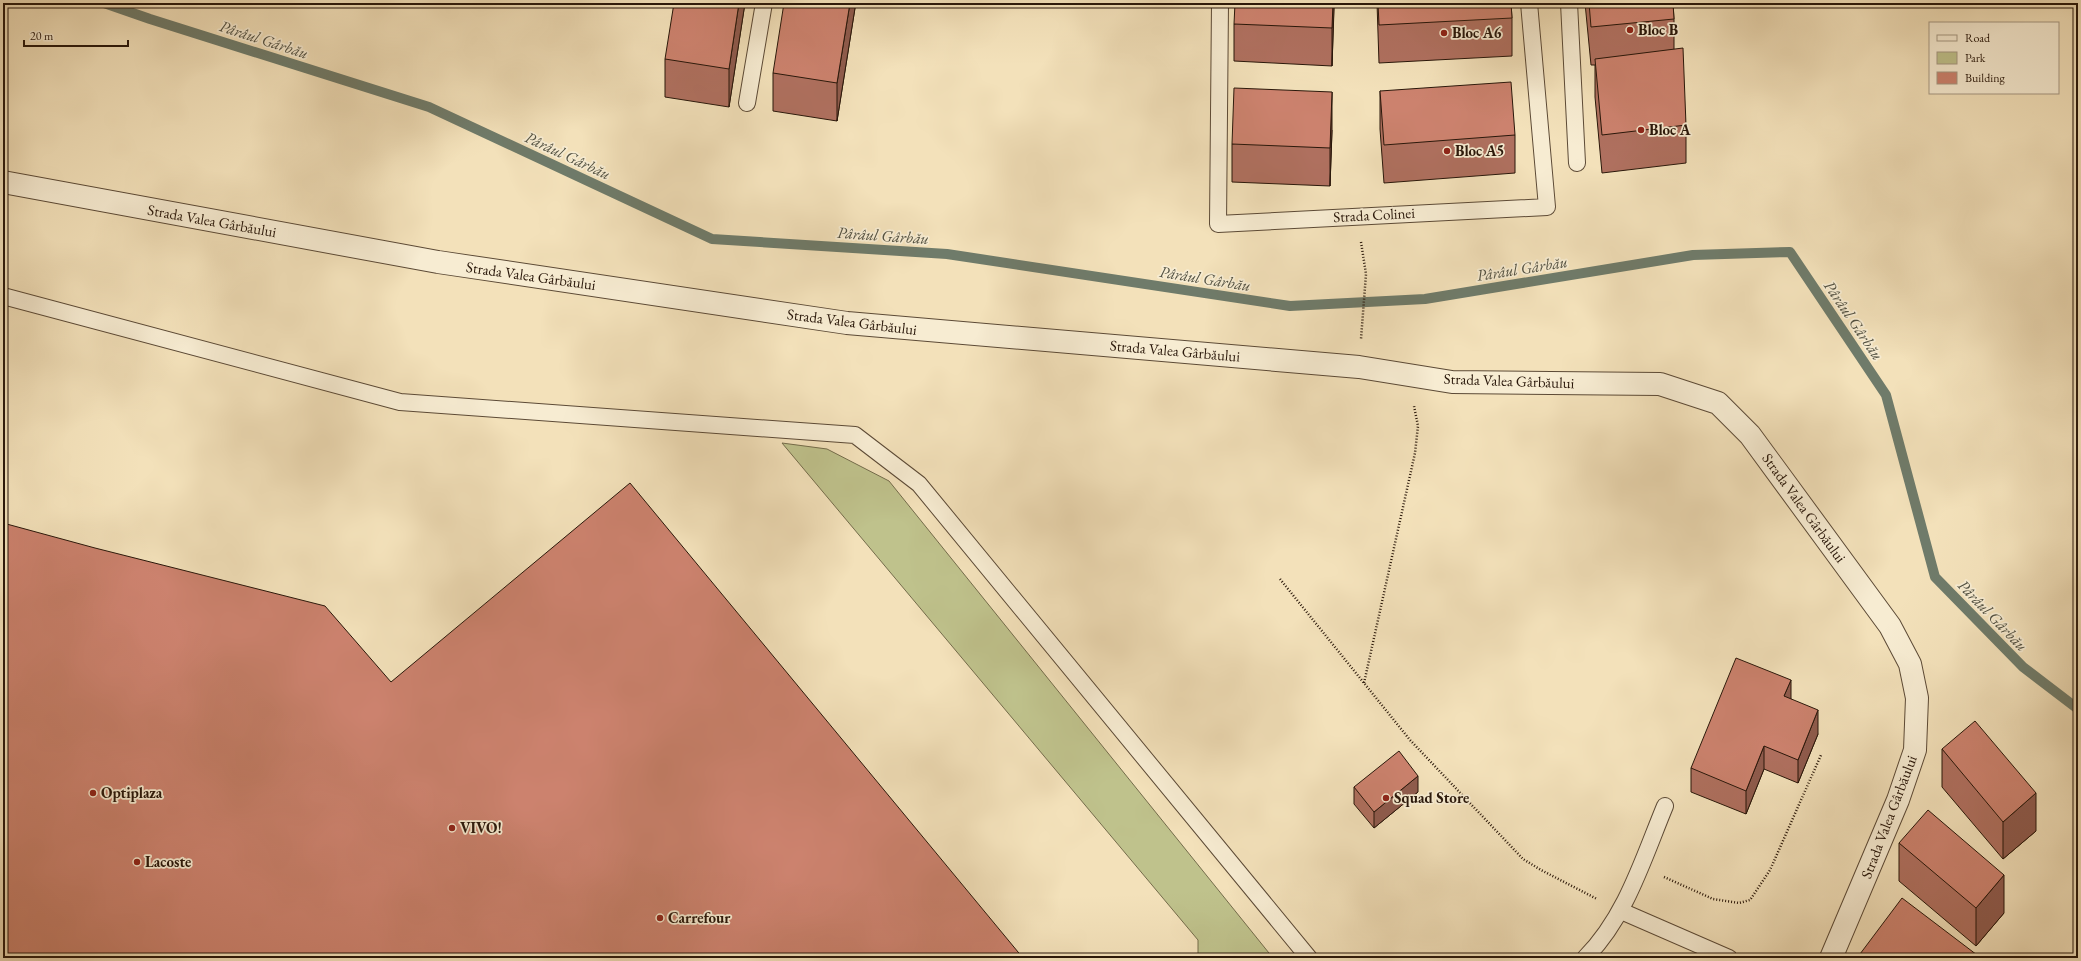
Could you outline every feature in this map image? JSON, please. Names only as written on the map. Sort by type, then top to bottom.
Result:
[{"type":"street","name":"Strada Valea Gârbăului","points":[[3,182],[438,262],[847,323],[1359,367],[1452,382],[1660,384],[1718,403],[1750,435],[1890,626],[1910,664],[1917,698],[1915,750],[1898,800],[1830,958]]},
{"type":"lane","points":[[747,103],[764,3]]},
{"type":"lane","name":"Strada Colinei","points":[[1220,3],[1218,224],[1547,207],[1529,3]]},
{"type":"lane","points":[[1569,3],[1577,163]]},
{"type":"lane","points":[[3,296],[400,402],[855,435],[919,484],[1308,958]]},
{"type":"lane","points":[[1585,958],[1602,941],[1621,911],[1665,806]]},
{"type":"lane","points":[[1621,911],[1729,958]]},
{"type":"path","points":[[1361,240],[1366,274],[1363,325]]},
{"type":"path","points":[[1364,683],[1415,453],[1418,426],[1405,374]]},
{"type":"path","points":[[1280,579],[1410,740],[1523,859],[1541,870],[1621,911]]},
{"type":"path","points":[[1640,866],[1713,899],[1739,903],[1750,900],[1770,870],[1821,755]]},
{"type":"green space","points":[[782,443],[827,449],[889,481],[1273,958],[1198,958],[1198,940]]},
{"type":"building","points":[[674,3],[739,3],[729,69],[665,59]]},
{"type":"building","points":[[784,3],[850,3],[837,83],[773,73]]},
{"type":"building","points":[[1235,3],[1333,3],[1332,28],[1234,24]]},
{"type":"building","points":[[1378,3],[1511,3],[1512,18],[1379,25]]},
{"type":"building","points":[[1589,3],[1673,3],[1674,19],[1591,27]]},
{"type":"building","points":[[1683,48],[1686,125],[1602,135],[1595,59]]},
{"type":"building","points":[[1511,82],[1515,135],[1384,145],[1380,91]]},
{"type":"building","points":[[1234,88],[1332,92],[1330,148],[1232,144]]},
{"type":"building","name":"VIVO!","points":[[630,483],[1023,958],[3,958],[3,523],[95,548],[325,606],[391,682]]},
{"type":"building","points":[[1736,658],[1791,680],[1784,696],[1818,710],[1798,760],[1764,746],[1746,791],[1691,768]]},
{"type":"building","points":[[1975,721],[2036,793],[2003,822],[1942,749]]},
{"type":"building","points":[[1399,751],[1418,776],[1374,812],[1354,787]]},
{"type":"building","points":[[1928,810],[2004,875],[1976,908],[1899,843]]},
{"type":"building","points":[[1902,898],[1981,958],[1857,958]]},
{"type":"waterway","name":"Pârâul Gârbău","points":[[104,3],[150,19],[429,107],[712,239],[947,254],[1290,306],[1425,299],[1693,255],[1790,252],[1886,395],[1935,577],[2023,667],[2078,709]]},
{"type":"place","name":"Bloc B","points":[[1630,30]]},
{"type":"place","name":"Bloc A6","points":[[1444,33]]},
{"type":"place","name":"Bloc A","points":[[1641,130]]},
{"type":"place","name":"Bloc A5","points":[[1447,151]]},
{"type":"place","name":"Optiplaza","points":[[93,793]]},
{"type":"place","name":"Squad Store","points":[[1386,798]]},
{"type":"place","name":"VIVO!","points":[[452,828]]},
{"type":"place","name":"Lacoste","points":[[137,862]]},
{"type":"place","name":"Carrefour","points":[[660,918]]}]
